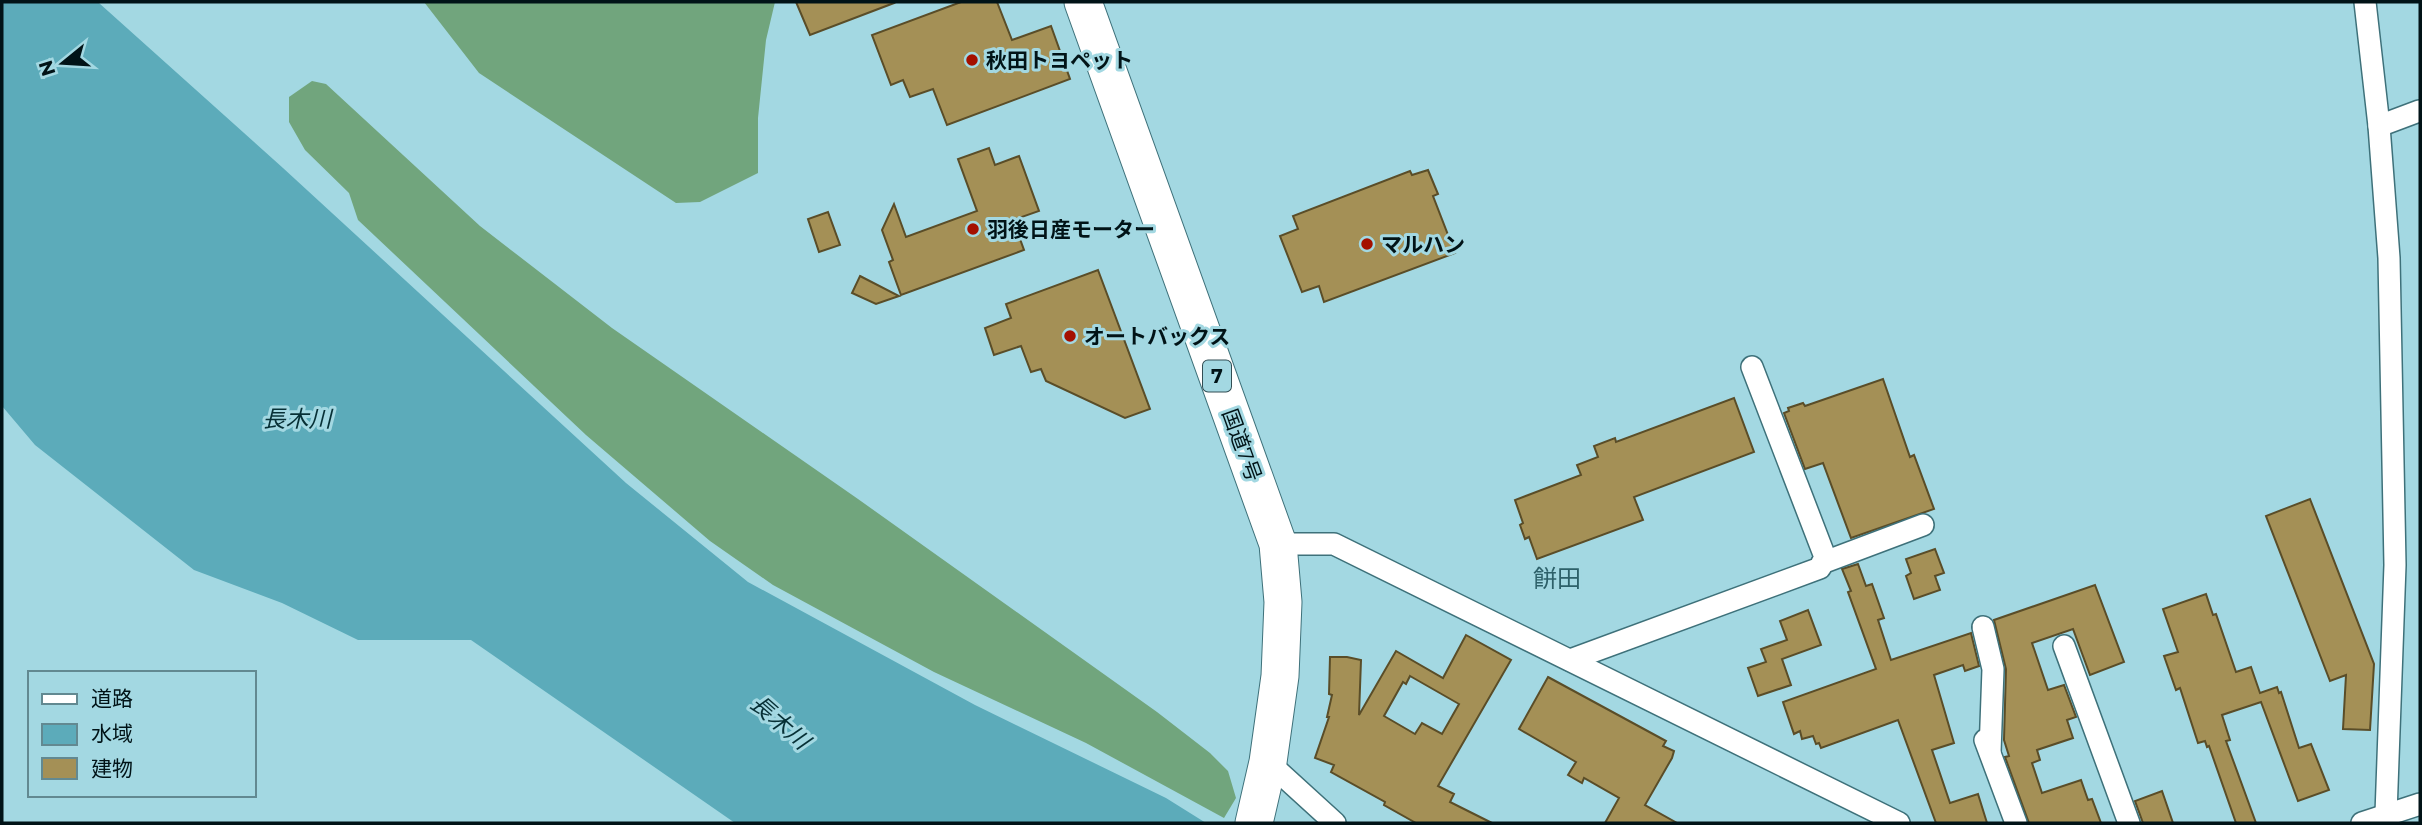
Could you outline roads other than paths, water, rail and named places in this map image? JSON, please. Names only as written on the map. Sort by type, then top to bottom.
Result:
[{"type":"highway","name":"国道7号","points":[[1083,2],[1278,544],[1283,602],[1280,676],[1265,773],[1254,823]]},
{"type":"street","points":[[2365,2],[2379,126],[2389,258],[2394,537],[2386,814]]},
{"type":"street","points":[[2379,126],[2419,111]]},
{"type":"street","points":[[1570,660],[1820,568],[1825,557],[1752,367]]},
{"type":"street","points":[[1822,563],[1923,525]]},
{"type":"street","points":[[1278,544],[1334,544],[1899,823]]},
{"type":"street","points":[[1983,627],[1993,669],[1990,752]]},
{"type":"street","points":[[2064,646],[2129,823]]},
{"type":"street","points":[[1978,720],[2016,823]]},
{"type":"street","points":[[1265,773],[1335,823]]},
{"type":"street","points":[[2362,823],[2420,804]]},
{"type":"water","name":"長木川","points":[[2,2],[99,3],[626,483],[748,582],[975,705],[1166,798],[1206,823],[735,823],[471,640],[358,640],[282,603],[194,570],[35,445],[2,406]]},
{"type":"place","name":"秋田トヨペット","points":[[972,60]]},
{"type":"place","name":"羽後日産モーター","points":[[973,229]]},
{"type":"place","name":"マルハン","points":[[1367,244]]},
{"type":"place","name":"オートバックス","points":[[1070,336]]},
{"type":"district","name":"餅田","points":[[1557,578]]}]
